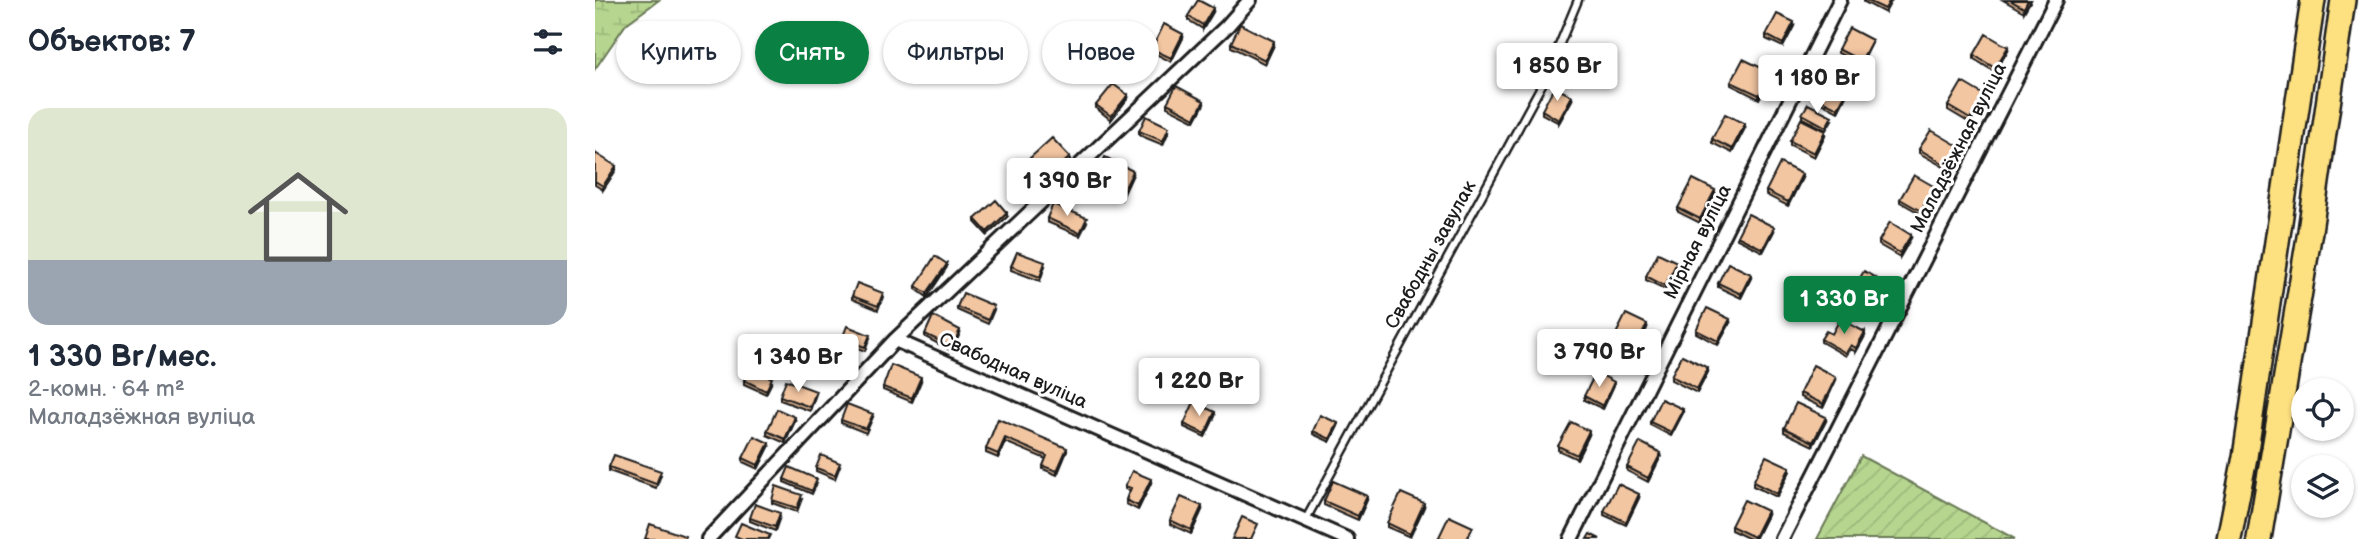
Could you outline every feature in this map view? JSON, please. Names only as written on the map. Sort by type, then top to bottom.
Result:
[{"type":"highway","points":[[2229,539],[2245,457],[2313,0]]},
{"type":"highway","points":[[2259,539],[2310,231],[2343,0]]},
{"type":"street","points":[[708,539],[895,340],[1227,26],[1250,0]]},
{"type":"street","name":"Мірная вуліца","points":[[1571,539],[1840,0]]},
{"type":"street","name":"Маладзёжная вуліца","points":[[1782,539],[2056,0]]},
{"type":"street","name":"Свабодная вуліца","points":[[895,340],[1347,539]]},
{"type":"lane","name":"Свабодны завулак","points":[[1304,521],[1546,77],[1578,0]]},
{"type":"green space","points":[[595,0],[659,0],[630,21],[616,21],[616,39],[595,69]]},
{"type":"green space","points":[[1861,456],[2015,539],[1817,539]]},
{"type":"building","points":[[1198,0],[1213,8],[1203,25],[1188,16]]},
{"type":"building","points":[[1866,0],[1890,0],[1885,9]]},
{"type":"building","points":[[2010,0],[2028,0],[2024,8]]},
{"type":"building","points":[[1777,14],[1794,22],[1783,44],[1766,35]]},
{"type":"building","points":[[1164,24],[1183,34],[1171,58],[1159,52],[1159,34]]},
{"type":"building","points":[[1240,24],[1274,41],[1265,60],[1231,43]]},
{"type":"building","points":[[1849,28],[1872,40],[1861,61],[1838,49]]},
{"type":"building","points":[[1986,34],[2008,47],[1995,68],[1974,55]]},
{"type":"building","points":[[1743,59],[1770,72],[1759,95],[1731,82]]},
{"type":"building","points":[[1825,77],[1848,89],[1838,108],[1815,97]]},
{"type":"building","points":[[1962,82],[1984,95],[1970,119],[1948,106]]},
{"type":"building","points":[[1113,84],[1128,95],[1111,116],[1096,105]]},
{"type":"building","points":[[1176,86],[1204,101],[1195,118],[1167,103]]},
{"type":"building","points":[[1554,87],[1572,96],[1559,120],[1542,110]]},
{"type":"building","points":[[1808,104],[1832,116],[1826,127],[1802,114]]},
{"type":"building","points":[[1725,114],[1745,124],[1732,149],[1712,139]]},
{"type":"building","points":[[1146,116],[1169,127],[1163,141],[1139,131]]},
{"type":"building","points":[[1801,119],[1825,131],[1814,153],[1790,141]]},
{"type":"building","points":[[1931,130],[1960,147],[1949,167],[1919,149]]},
{"type":"building","points":[[1052,138],[1070,157],[1048,177],[1030,158]]},
{"type":"building","points":[[595,153],[616,166],[603,186],[595,181]]},
{"type":"building","points":[[1105,157],[1133,171],[1121,196],[1093,183]]},
{"type":"building","points":[[1780,163],[1802,174],[1788,202],[1766,191]]},
{"type":"building","points":[[1914,175],[1935,187],[1921,211],[1900,199]]},
{"type":"building","points":[[1693,179],[1715,190],[1700,219],[1678,208]]},
{"type":"building","points":[[996,200],[1007,213],[987,232],[975,219]]},
{"type":"building","points":[[1053,204],[1087,218],[1080,233],[1047,218]]},
{"type":"building","points":[[1748,214],[1774,227],[1763,249],[1737,236]]},
{"type":"building","points":[[1890,222],[1911,235],[1900,253],[1879,241]]},
{"type":"building","points":[[1017,252],[1045,262],[1040,277],[1011,266]]},
{"type":"building","points":[[1658,253],[1677,262],[1665,286],[1646,276]]},
{"type":"building","points":[[935,256],[947,264],[927,293],[916,286]]},
{"type":"building","points":[[1728,263],[1751,274],[1741,294],[1718,283]]},
{"type":"building","points":[[1864,271],[1888,285],[1878,301],[1874,298],[1867,309],[1848,298]]},
{"type":"building","points":[[857,283],[883,293],[878,306],[852,296]]},
{"type":"building","points":[[963,293],[994,306],[988,320],[957,307]]},
{"type":"building","points":[[1707,308],[1730,319],[1718,341],[1696,330]]},
{"type":"building","points":[[1626,314],[1647,324],[1632,354],[1611,344]]},
{"type":"building","points":[[933,316],[960,330],[952,347],[925,334]]},
{"type":"building","points":[[1840,319],[1865,332],[1856,348],[1851,345],[1846,353],[1821,339],[1826,331],[1832,334]]},
{"type":"building","points":[[847,326],[870,335],[865,347],[842,339]]},
{"type":"building","points":[[836,343],[852,350],[843,371],[827,364]]},
{"type":"building","points":[[1682,355],[1708,368],[1697,389],[1671,376]]},
{"type":"building","points":[[891,365],[921,377],[912,398],[883,387]]},
{"type":"building","points":[[1813,365],[1836,377],[1823,404],[1800,393]]},
{"type":"building","points":[[750,368],[772,378],[766,391],[744,380]]},
{"type":"building","points":[[1596,372],[1614,382],[1603,406],[1584,396]]},
{"type":"building","points":[[786,380],[816,391],[810,407],[780,396]]},
{"type":"building","points":[[1661,399],[1683,409],[1671,432],[1650,422]]},
{"type":"building","points":[[1194,402],[1215,412],[1205,434],[1184,424]]},
{"type":"building","points":[[1796,403],[1826,417],[1813,442],[1784,428]]},
{"type":"building","points":[[847,404],[873,414],[866,429],[841,420]]},
{"type":"building","points":[[777,409],[795,417],[785,439],[767,431]]},
{"type":"building","points":[[1320,415],[1338,423],[1330,439],[1313,431]]},
{"type":"building","points":[[998,419],[1067,448],[1057,471],[1043,466],[1047,456],[1005,438],[998,454],[986,449]]},
{"type":"building","points":[[1571,422],[1589,431],[1577,455],[1558,446]]},
{"type":"building","points":[[754,436],[769,443],[758,465],[743,458]]},
{"type":"building","points":[[1640,442],[1661,453],[1648,478],[1627,467]]},
{"type":"building","points":[[614,455],[661,471],[656,484],[609,467]]},
{"type":"building","points":[[821,455],[840,463],[835,475],[816,468]]},
{"type":"building","points":[[1766,456],[1790,467],[1777,494],[1753,482]]},
{"type":"building","points":[[789,467],[817,479],[812,491],[784,479]]},
{"type":"building","points":[[1132,471],[1151,479],[1138,506],[1126,500],[1131,488],[1125,486]]},
{"type":"building","points":[[1333,481],[1367,496],[1358,516],[1324,501]]},
{"type":"building","points":[[1618,484],[1639,494],[1626,522],[1604,511]]},
{"type":"building","points":[[776,486],[802,495],[797,508],[772,500]]},
{"type":"building","points":[[1401,493],[1424,503],[1410,534],[1387,523]]},
{"type":"building","points":[[1181,497],[1202,506],[1191,530],[1170,520]]},
{"type":"building","points":[[1744,500],[1767,511],[1754,537],[1731,526]]},
{"type":"building","points":[[755,504],[780,513],[775,527],[750,518]]},
{"type":"building","points":[[1449,516],[1473,527],[1467,539],[1438,539]]},
{"type":"building","points":[[1242,517],[1258,524],[1251,539],[1232,539]]},
{"type":"building","points":[[741,523],[770,535],[768,539],[742,539],[735,536]]},
{"type":"building","points":[[650,524],[685,536],[684,539],[645,539]]},
{"type":"building","points":[[1590,534],[1600,539],[1587,539]]}]
